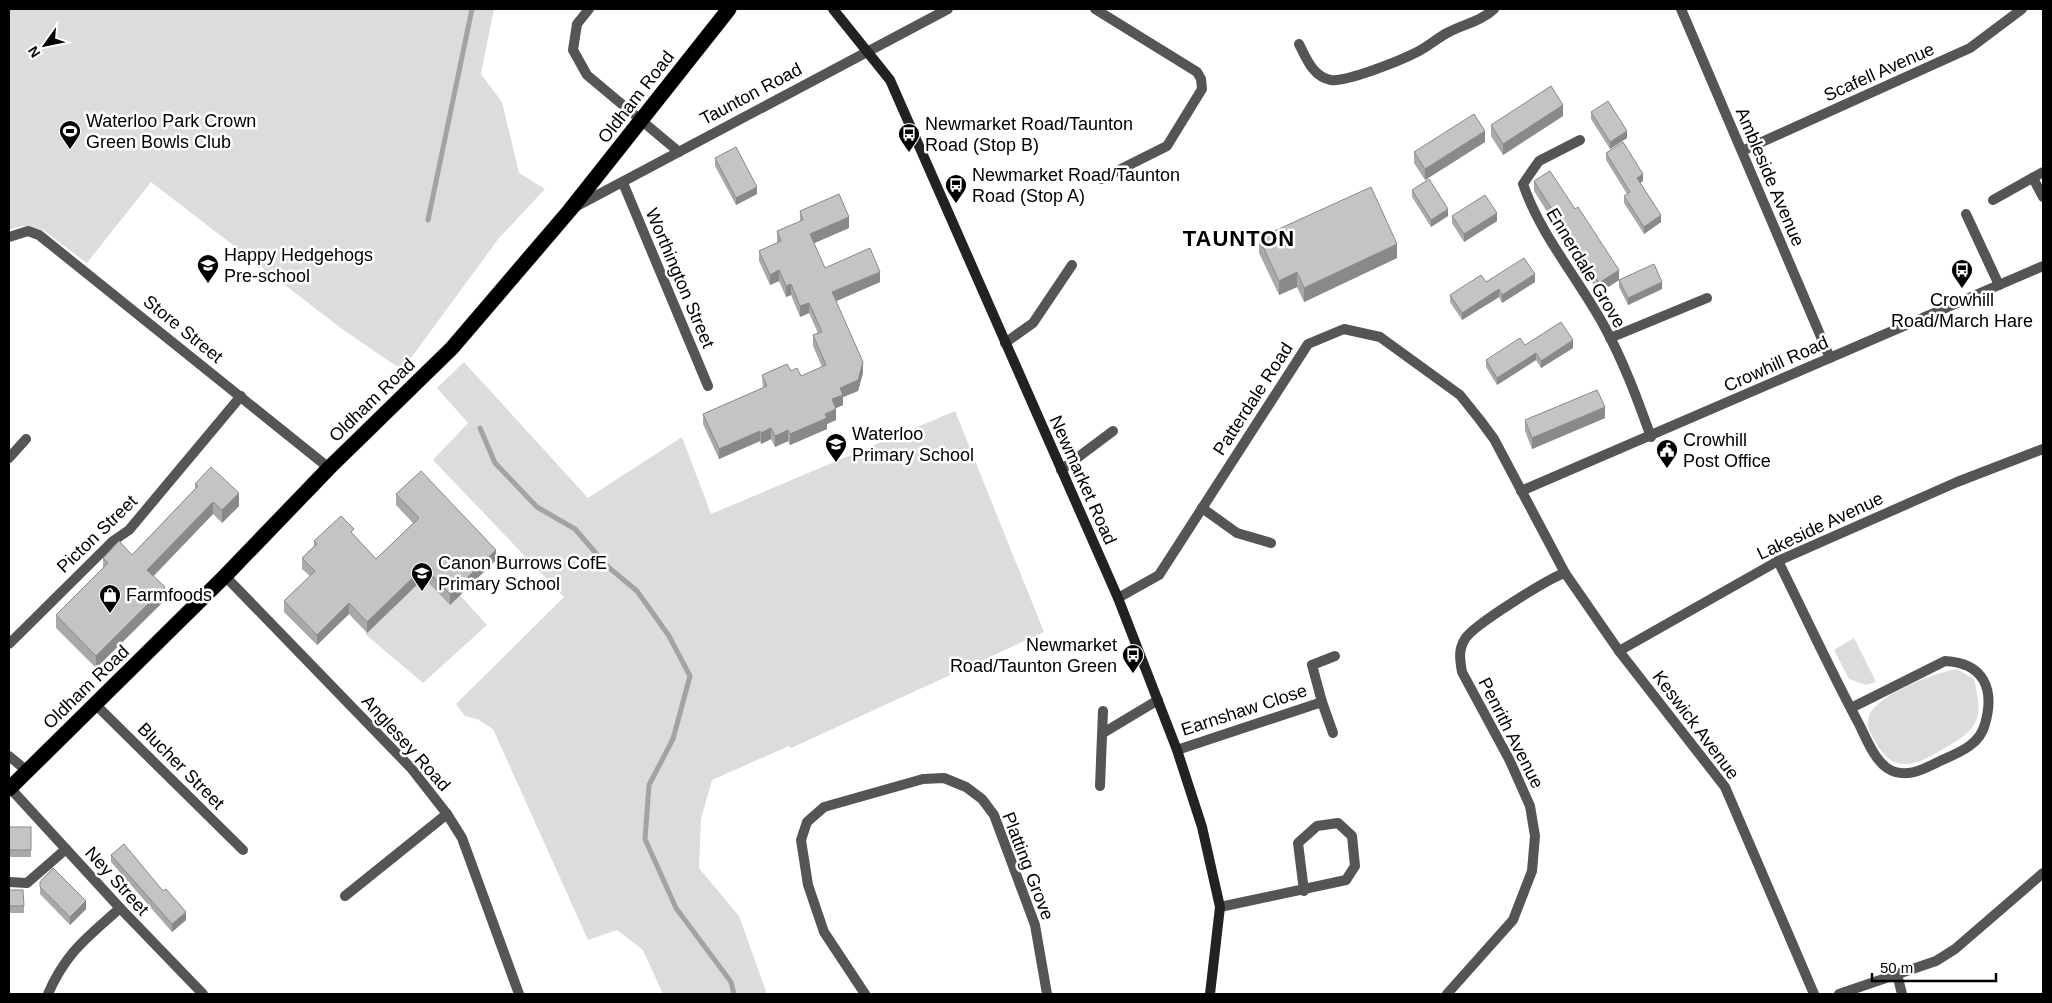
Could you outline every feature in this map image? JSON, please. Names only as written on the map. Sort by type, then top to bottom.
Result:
[{"type":"highway","name":"Oldham Road","points":[[9,788],[96,705],[225,576],[329,468],[452,348],[570,210],[729,9]]},
{"type":"street","points":[[589,9],[577,24],[573,50],[587,75],[643,119],[678,152]]},
{"type":"street","name":"Newmarket Road","points":[[833,9],[890,80],[1118,598],[1158,700],[1177,750],[1202,827],[1220,907],[1210,994]]},
{"type":"street","name":"Taunton Road","points":[[570,210],[948,9]]},
{"type":"street","points":[[1096,9],[1197,72],[1201,79],[1202,88],[1168,146],[1101,179]]},
{"type":"street","points":[[1299,44],[1309,64],[1319,75],[1330,80],[1344,79],[1415,53],[1447,32],[1477,21],[1494,9]]},
{"type":"street","name":"Ambleside Avenue","points":[[1681,9],[1830,358]]},
{"type":"street","name":"Scafell Avenue","points":[[1742,152],[1970,48],[2022,9]]},
{"type":"street","name":"Ennerdale Grove","points":[[1580,140],[1539,161],[1523,184],[1530,206],[1610,338],[1633,386],[1651,437]]},
{"type":"street","points":[[1992,200],[2043,172]]},
{"type":"street","points":[[2033,178],[2043,197]]},
{"type":"street","name":"Worthington Street","points":[[623,183],[708,386]]},
{"type":"street","points":[[1966,214],[1999,285]]},
{"type":"street","name":"Store Street","points":[[10,236],[28,231],[39,235],[329,468]]},
{"type":"street","points":[[1005,343],[1033,323],[1072,265]]},
{"type":"street","name":"Crowhill Road","points":[[1521,491],[1651,437],[2043,266]]},
{"type":"street","points":[[1610,338],[1707,298]]},
{"type":"street","name":"Patterdale Road","points":[[1118,598],[1159,575],[1308,344],[1344,330],[1380,337],[1460,395],[1494,439],[1521,491]]},
{"type":"street","name":"Picton Street","points":[[9,644],[113,541],[130,530],[241,396]]},
{"type":"street","points":[[1061,470],[1113,431]]},
{"type":"street","points":[[9,458],[26,439]]},
{"type":"street","name":"Lakeside Avenue","points":[[1619,651],[1778,560],[1957,482],[2043,450]]},
{"type":"street","name":"Keswick Avenue","points":[[1521,491],[1564,572],[1619,651],[1725,787],[1814,994]]},
{"type":"street","points":[[1202,508],[1237,533],[1271,543]]},
{"type":"street","points":[[1778,560],[1851,708],[1876,756],[1888,768],[1904,774],[1916,773],[1966,749],[1977,739],[1984,728],[1989,710],[1988,688],[1978,671],[1958,661],[1945,661],[1851,708]]},
{"type":"street","name":"Penrith Avenue","points":[[1447,994],[1513,920],[1532,871],[1535,836],[1530,806],[1510,760],[1462,672],[1459,657],[1462,645],[1473,629],[1564,572]]},
{"type":"street","name":"Anglesey Road","points":[[225,576],[411,768],[447,814],[462,838],[519,994]]},
{"type":"street","name":"Earnshaw Close","points":[[1334,656],[1312,665],[1322,702],[1334,733]]},
{"type":"street","points":[[1102,733],[1158,700]]},
{"type":"street","name":"Earnshaw Close","points":[[1177,750],[1322,702]]},
{"type":"street","name":"Blucher Street","points":[[96,705],[243,850]]},
{"type":"street","points":[[1100,786],[1103,711]]},
{"type":"street","points":[[9,756],[27,771]]},
{"type":"street","name":"Platting Grove","points":[[865,994],[824,932],[808,884],[801,840],[807,822],[824,807],[923,778],[944,778],[966,787],[982,799],[994,815],[1035,925],[1047,994]]},
{"type":"street","name":"Ney Street","points":[[9,788],[203,994]]},
{"type":"street","points":[[345,896],[447,814]]},
{"type":"street","points":[[1220,907],[1304,891],[1346,880],[1355,866],[1352,836],[1338,823],[1317,826],[1298,842],[1304,891]]},
{"type":"street","points":[[9,882],[27,883],[66,849]]},
{"type":"street","points":[[1839,994],[1936,961],[1956,950],[2043,873]]},
{"type":"street","points":[[48,994],[56,975],[71,953],[120,908]]},
{"type":"street","points":[[1897,974],[1902,994]]},
{"type":"shaded area","points":[[9,9],[494,9],[481,74],[502,102],[519,173],[545,189],[499,238],[402,370],[342,329],[151,182],[87,263],[43,230],[24,226],[9,229]]},
{"type":"shaded area","points":[[464,362],[588,498],[682,437],[711,514],[955,411],[1044,632],[791,748],[789,746],[712,780],[701,819],[699,868],[739,916],[767,994],[663,994],[643,950],[617,930],[588,940],[493,729],[477,719],[465,716],[456,704],[564,597],[433,460],[468,423],[437,388]]},
{"type":"shaded area","points":[[424,578],[451,603],[458,593],[487,625],[423,683],[365,634]]},
{"type":"shaded area","points":[[1854,638],[1876,682],[1866,685],[1849,679],[1834,650]]},
{"type":"shaded area","points":[[1957,669],[1974,679],[1978,710],[1974,725],[1961,738],[1939,752],[1918,762],[1900,764],[1891,760],[1883,753],[1869,729],[1868,719],[1874,708],[1883,700],[1908,686]]},
{"type":"building","points":[[1551,86],[1563,105],[1503,144],[1491,125]]},
{"type":"building","points":[[1608,101],[1627,131],[1610,142],[1591,112]]},
{"type":"building","points":[[1474,114],[1485,131],[1425,169],[1414,152]]},
{"type":"building","points":[[1623,142],[1643,174],[1637,178],[1661,215],[1644,227],[1624,196],[1630,192],[1606,153]]},
{"type":"building","points":[[736,147],[757,187],[736,198],[715,158]]},
{"type":"building","points":[[1550,171],[1575,209],[1578,207],[1619,270],[1599,283],[1534,181]]},
{"type":"building","points":[[1429,179],[1448,209],[1431,220],[1412,190]]},
{"type":"building","points":[[1371,187],[1397,244],[1304,288],[1297,272],[1279,281],[1259,238]]},
{"type":"building","points":[[839,194],[849,217],[810,234],[825,268],[870,248],[880,272],[832,292],[863,362],[858,380],[840,388],[843,395],[832,399],[836,409],[825,414],[827,418],[790,434],[788,430],[775,436],[771,428],[761,433],[760,431],[719,449],[703,414],[767,386],[762,375],[787,364],[791,371],[797,368],[801,376],[826,365],[813,335],[822,332],[809,303],[800,306],[791,284],[786,286],[779,270],[770,275],[759,251],[781,241],[777,231],[803,220],[800,211]]},
{"type":"building","points":[[1485,195],[1497,213],[1464,234],[1452,216]]},
{"type":"building","points":[[1524,258],[1535,274],[1502,295],[1499,289],[1462,313],[1450,295],[1481,275],[1486,282]]},
{"type":"building","points":[[1654,264],[1662,282],[1628,298],[1619,280]]},
{"type":"building","points":[[1561,322],[1573,340],[1541,361],[1536,353],[1497,378],[1486,360],[1520,338],[1525,345]]},
{"type":"building","points":[[1597,390],[1605,407],[1532,438],[1525,420]]},
{"type":"building","points":[[211,467],[239,493],[222,510],[213,502],[147,570],[165,587],[96,656],[56,615],[108,563],[103,558],[119,541],[132,555],[198,486],[195,484]]},
{"type":"building","points":[[421,471],[496,550],[450,594],[424,567],[367,622],[349,603],[317,635],[284,601],[315,571],[302,558],[317,544],[314,541],[341,516],[354,529],[351,532],[376,559],[419,518],[396,494]]},
{"type":"building","points":[[9,827],[31,827],[31,850],[9,850]]},
{"type":"building","points":[[124,844],[163,891],[166,889],[186,912],[172,924],[111,855]]},
{"type":"building","points":[[53,868],[86,901],[70,917],[40,887],[40,882]]},
{"type":"building","points":[[9,890],[23,890],[24,906],[9,906]]},
{"type":"waterway","points":[[428,220],[472,9]]},
{"type":"waterway","points":[[480,428],[495,463],[537,507],[575,529],[607,566],[637,591],[669,636],[690,676],[673,739],[649,785],[645,839],[676,908],[731,982],[734,994]]},
{"type":"place","name":"Waterloo Park Crown Green Bowls Club","points":[[70,150]]},
{"type":"place","name":"Newmarket Road/Taunton Road (Stop B)","points":[[909,153]]},
{"type":"place","name":"Newmarket Road/Taunton Road (Stop A)","points":[[956,204]]},
{"type":"place","name":"Happy Hedgehogs Pre-school","points":[[208,284]]},
{"type":"place","name":"Crowhill Road/March Hare","points":[[1962,289]]},
{"type":"place","name":"Waterloo Primary School","points":[[836,463]]},
{"type":"place","name":"Crowhill Post Office","points":[[1667,469]]},
{"type":"place","name":"Canon Burrows CofE Primary School","points":[[422,592]]},
{"type":"place","name":"Farmfoods","points":[[110,614]]},
{"type":"place","name":"Newmarket Road/Taunton Green","points":[[1133,674]]},
{"type":"district","name":"TAUNTON","points":[[1239,238]]}]
